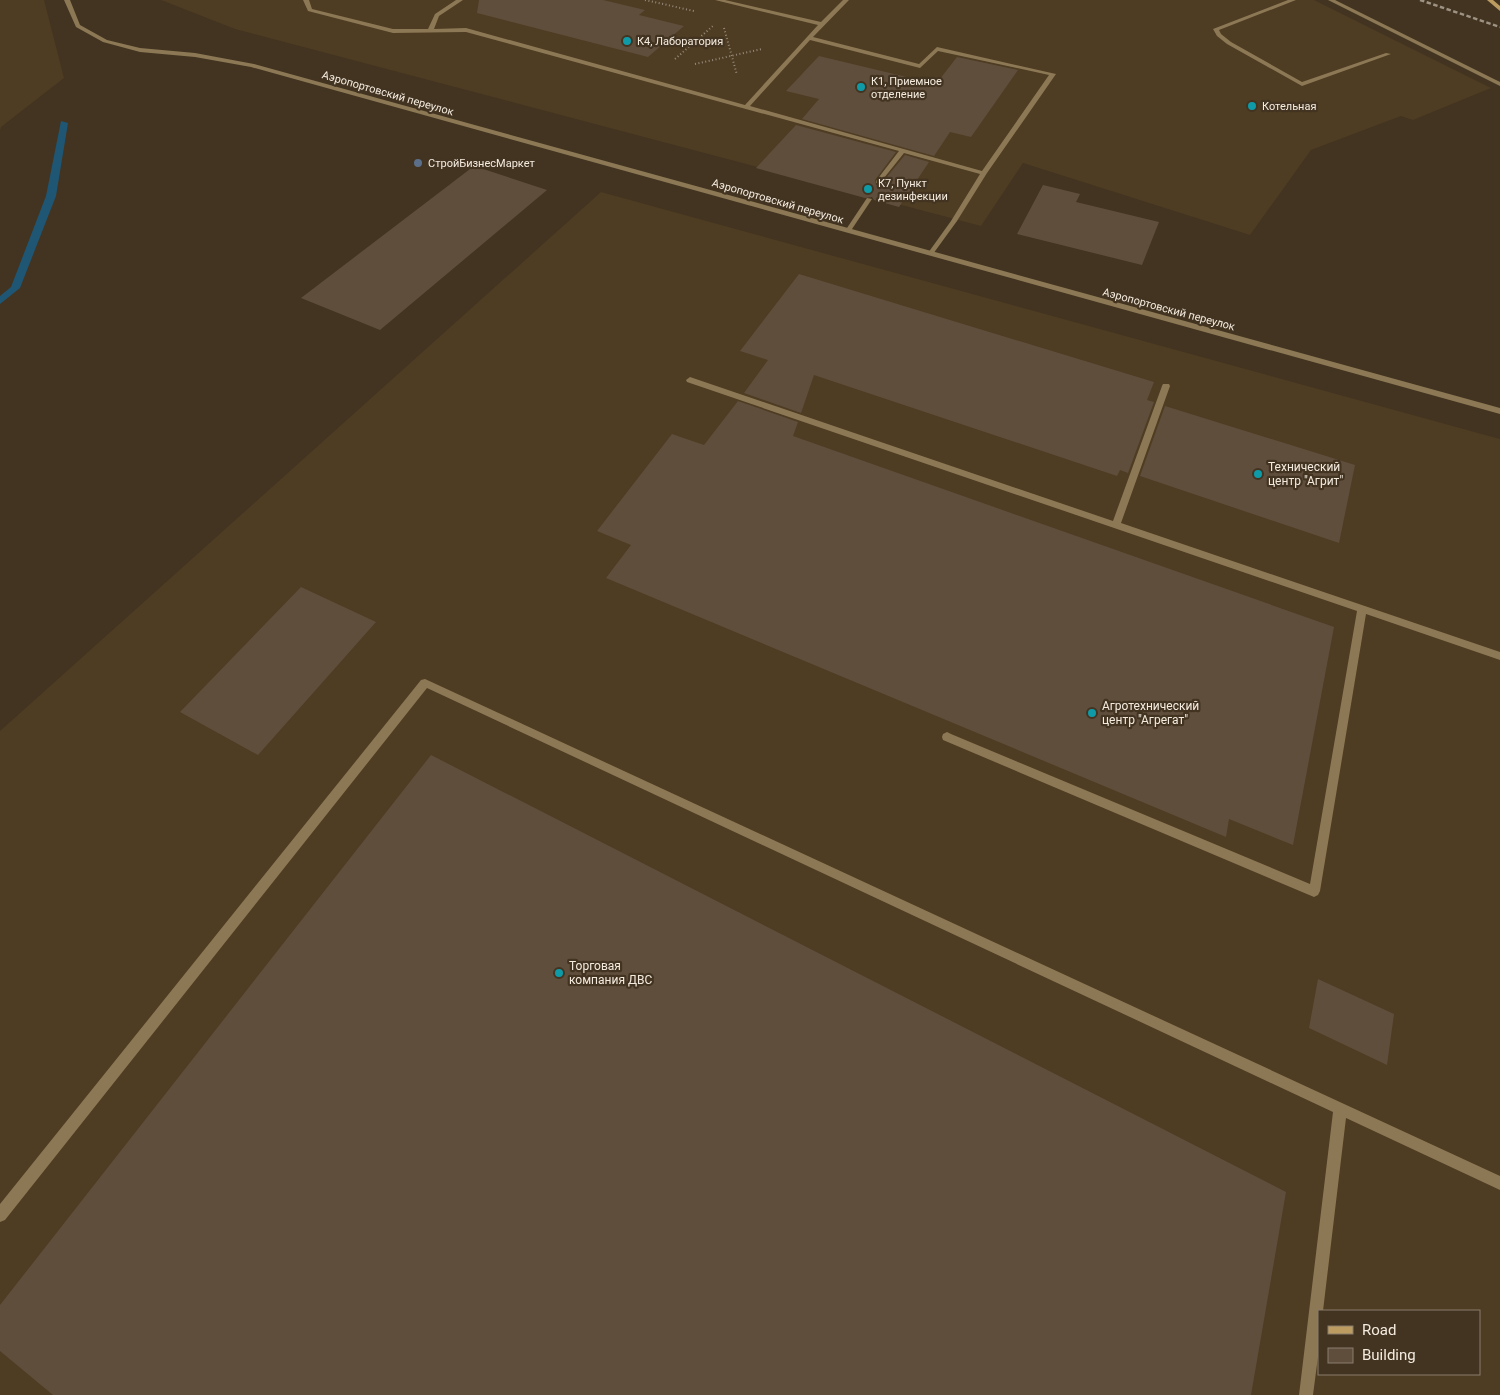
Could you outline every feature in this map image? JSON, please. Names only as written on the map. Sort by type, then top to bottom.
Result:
[{"type":"main road","points":[[1491,1],[1500,9]]},
{"type":"street","name":"Аэропортовский переулок","points":[[67,0],[78,26],[105,41],[140,50],[195,55],[252,65],[1500,411]]},
{"type":"street","points":[[306,0],[310,10],[393,31],[466,30],[984,173]]},
{"type":"street","points":[[430,31],[437,15],[460,0]]},
{"type":"street","points":[[718,0],[822,24]]},
{"type":"street","points":[[746,107],[846,0]]},
{"type":"street","points":[[1293,0],[1216,29],[1229,43],[1302,84],[1388,54]]},
{"type":"street","points":[[1331,0],[1500,84]]},
{"type":"street","points":[[1491,1],[1500,2]]},
{"type":"street","points":[[809,38],[920,66],[937,49],[1053,74],[984,173],[931,254]]},
{"type":"street","points":[[878,182],[902,150]]},
{"type":"street","points":[[848,231],[869,199]]},
{"type":"street","points":[[690,380],[1500,656]]},
{"type":"street","points":[[1116,525],[1166,386]]},
{"type":"street","points":[[947,737],[1314,891],[1362,608]]},
{"type":"street","points":[[0,1215],[425,683],[1340,1110],[1500,1182]]},
{"type":"street","points":[[1306,1395],[1340,1110]]},
{"type":"path","points":[[645,0],[722,18]]},
{"type":"path","points":[[650,81],[737,4]]},
{"type":"path","points":[[722,18],[746,107]]},
{"type":"path","points":[[660,72],[809,38]]},
{"type":"shaded area","points":[[0,0],[44,0],[64,78],[1,127],[0,131]]},
{"type":"shaded area","points":[[161,0],[1314,0],[1491,88],[1413,120],[1401,116],[1311,150],[1250,235],[1023,163],[981,226],[235,29]]},
{"type":"shaded area","points":[[601,192],[1500,439],[1500,1395],[0,1395],[0,731]]},
{"type":"building","name":"К4, Лаборатория","points":[[479,0],[603,0],[645,10],[639,15],[684,26],[648,57],[477,13]]},
{"type":"building","points":[[819,56],[936,84],[957,57],[1018,70],[971,137],[950,132],[934,156],[802,119],[819,99],[786,91]]},
{"type":"building","points":[[796,125],[896,152],[875,180],[876,185],[881,184],[905,155],[929,162],[899,207],[874,200],[872,197],[865,198],[756,168]]},
{"type":"building","points":[[474,166],[547,190],[380,330],[301,298]]},
{"type":"building","points":[[1043,185],[1080,194],[1076,202],[1159,222],[1142,265],[1017,234]]},
{"type":"building","points":[[799,274],[1154,382],[1147,400],[1154,402],[1128,473],[1120,470],[1117,476],[814,375],[801,413],[744,393],[768,360],[740,351]]},
{"type":"building","name":"Агротехнический центр \"Агрегат\"","points":[[738,401],[798,422],[793,436],[1334,627],[1293,845],[1229,819],[1226,837],[606,578],[631,545],[597,531],[672,434],[704,445]]},
{"type":"building","name":"Технический центр \"Агрит\"","points":[[1165,406],[1355,465],[1339,543],[1140,476]]},
{"type":"building","points":[[301,587],[376,622],[258,755],[180,712]]},
{"type":"building","name":"Торговая компания ДВС","points":[[431,755],[1286,1192],[1251,1395],[53,1395],[0,1351],[0,1305]]},
{"type":"building","points":[[1318,979],[1394,1014],[1387,1065],[1309,1028]]},
{"type":"waterway","points":[[0,301],[15,288],[51,196],[64,123]]},
{"type":"railway","points":[[1420,0],[1500,27]]},
{"type":"place","name":"К4, Лаборатория","points":[[627,41]]},
{"type":"place","name":"К1, Приемное отделение","points":[[861,87]]},
{"type":"place","name":"Котельная","points":[[1252,106]]},
{"type":"place","name":"СтройБизнесМаркет","points":[[418,163]]},
{"type":"place","name":"К7, Пункт дезинфекции","points":[[868,189]]},
{"type":"place","name":"Технический центр \"Агрит\"","points":[[1258,474]]},
{"type":"place","name":"Агротехнический центр \"Агрегат\"","points":[[1092,713]]},
{"type":"place","name":"Торговая компания ДВС","points":[[559,973]]}]
